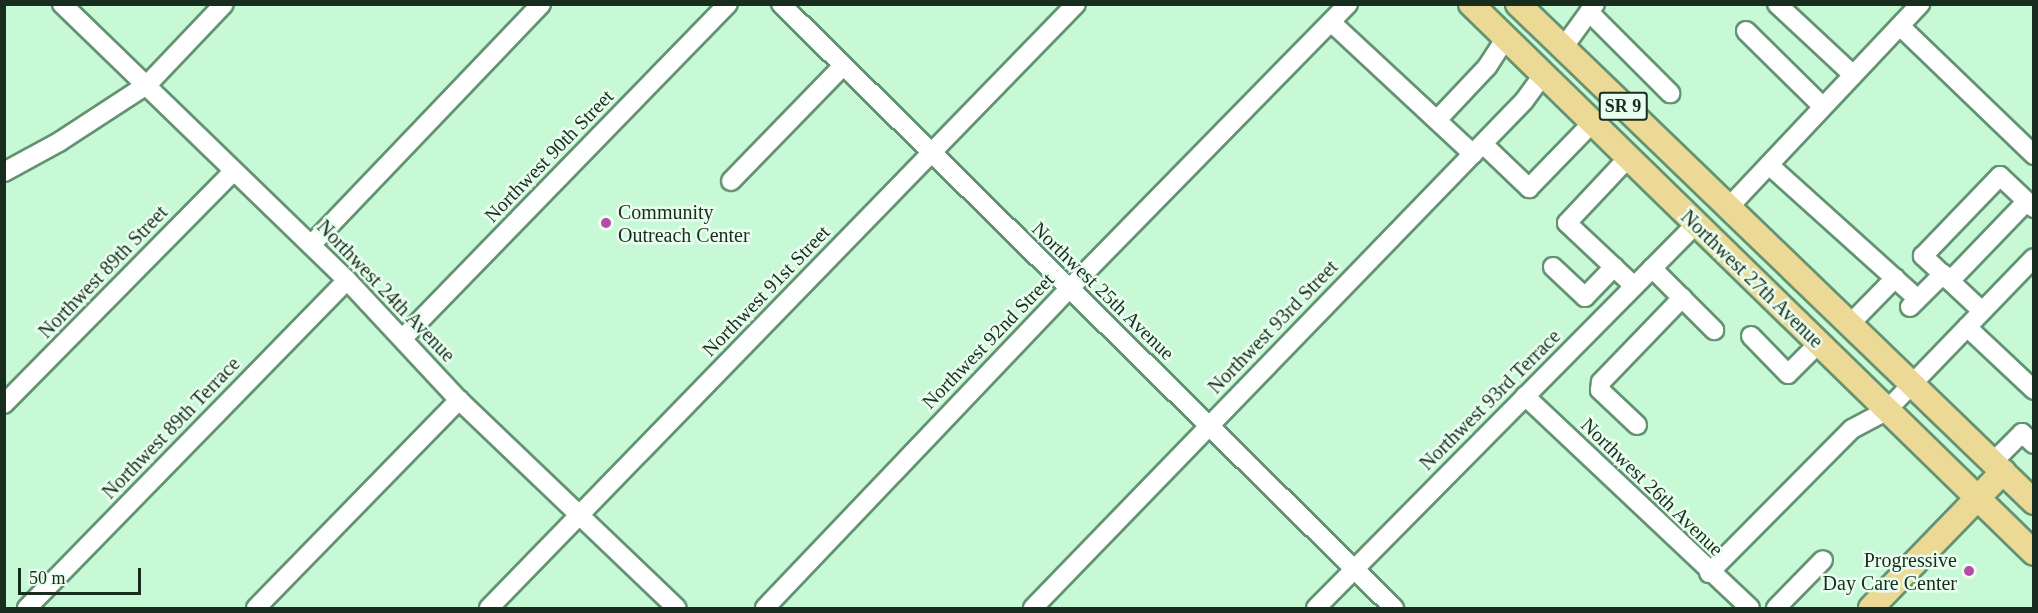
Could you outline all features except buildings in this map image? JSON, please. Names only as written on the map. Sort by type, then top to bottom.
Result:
[{"type":"main road","name":"Northwest 27th Avenue","points":[[1471,4],[2034,553]]},
{"type":"main road","points":[[1500,4],[1532,34],[1563,48]]},
{"type":"main road","name":"Northwest 27th Avenue","points":[[1518,4],[2034,502]]},
{"type":"main road","points":[[1592,123],[1605,121],[1615,126],[1688,196],[1729,207],[1736,261]]},
{"type":"main road","points":[[1879,606],[1979,499],[1998,467]]},
{"type":"street","name":"Northwest 24th Avenue","points":[[62,4],[148,84],[347,280],[459,400],[677,609]]},
{"type":"street","points":[[4,172],[58,142],[148,84],[224,4]]},
{"type":"street","points":[[310,245],[541,4]]},
{"type":"street","name":"Northwest 90th Street","points":[[403,338],[728,4]]},
{"type":"street","name":"Northwest 25th Avenue","points":[[781,4],[930,154],[1394,609]]},
{"type":"street","name":"Northwest 91st Street","points":[[489,609],[1076,4]]},
{"type":"street","name":"Northwest 92nd Street","points":[[765,609],[1069,289],[1348,4]]},
{"type":"street","points":[[1777,4],[1852,74]]},
{"type":"street","points":[[1729,207],[1920,4]]},
{"type":"street","points":[[1563,48],[1592,8],[1670,93]]},
{"type":"street","points":[[1331,22],[1437,120],[1529,188],[1592,123]]},
{"type":"street","points":[[1900,26],[2034,154]]},
{"type":"street","points":[[1746,31],[1822,106]]},
{"type":"street","points":[[1437,120],[1487,67],[1506,38]]},
{"type":"street","points":[[731,181],[843,66]]},
{"type":"street","name":"Northwest 93rd Street","points":[[1033,609],[1478,149],[1544,75]]},
{"type":"street","points":[[1628,158],[1568,223],[1634,286]]},
{"type":"street","points":[[1769,165],[1895,278],[1914,303],[1947,278],[2030,205],[2000,176],[1923,256],[1947,278],[1982,311]]},
{"type":"street","name":"Northwest 89th Street","points":[[4,405],[234,171]]},
{"type":"street","name":"Northwest 93rd Terrace","points":[[1316,609],[1695,224]]},
{"type":"street","points":[[1709,573],[1852,429],[1887,410],[2034,258]]},
{"type":"street","points":[[1553,267],[1585,297],[1614,267]]},
{"type":"street","points":[[1652,268],[1714,330]]},
{"type":"street","points":[[1851,323],[1895,278]]},
{"type":"street","name":"Northwest 89th Terrace","points":[[27,609],[347,280]]},
{"type":"street","points":[[1637,425],[1600,390],[1601,382],[1682,298]]},
{"type":"street","points":[[1967,327],[2034,390]]},
{"type":"street","points":[[1751,336],[1788,374],[1818,343]]},
{"type":"street","name":"Northwest 26th Avenue","points":[[1525,396],[1709,573],[1750,609]]},
{"type":"street","points":[[256,609],[459,400]]},
{"type":"street","points":[[1998,467],[2022,433],[2034,444]]},
{"type":"street","points":[[1776,609],[1823,560]]},
{"type":"place","name":"Community Outreach Center","points":[[606,223]]},
{"type":"place","name":"Progressive Day Care Center","points":[[1969,571]]}]
